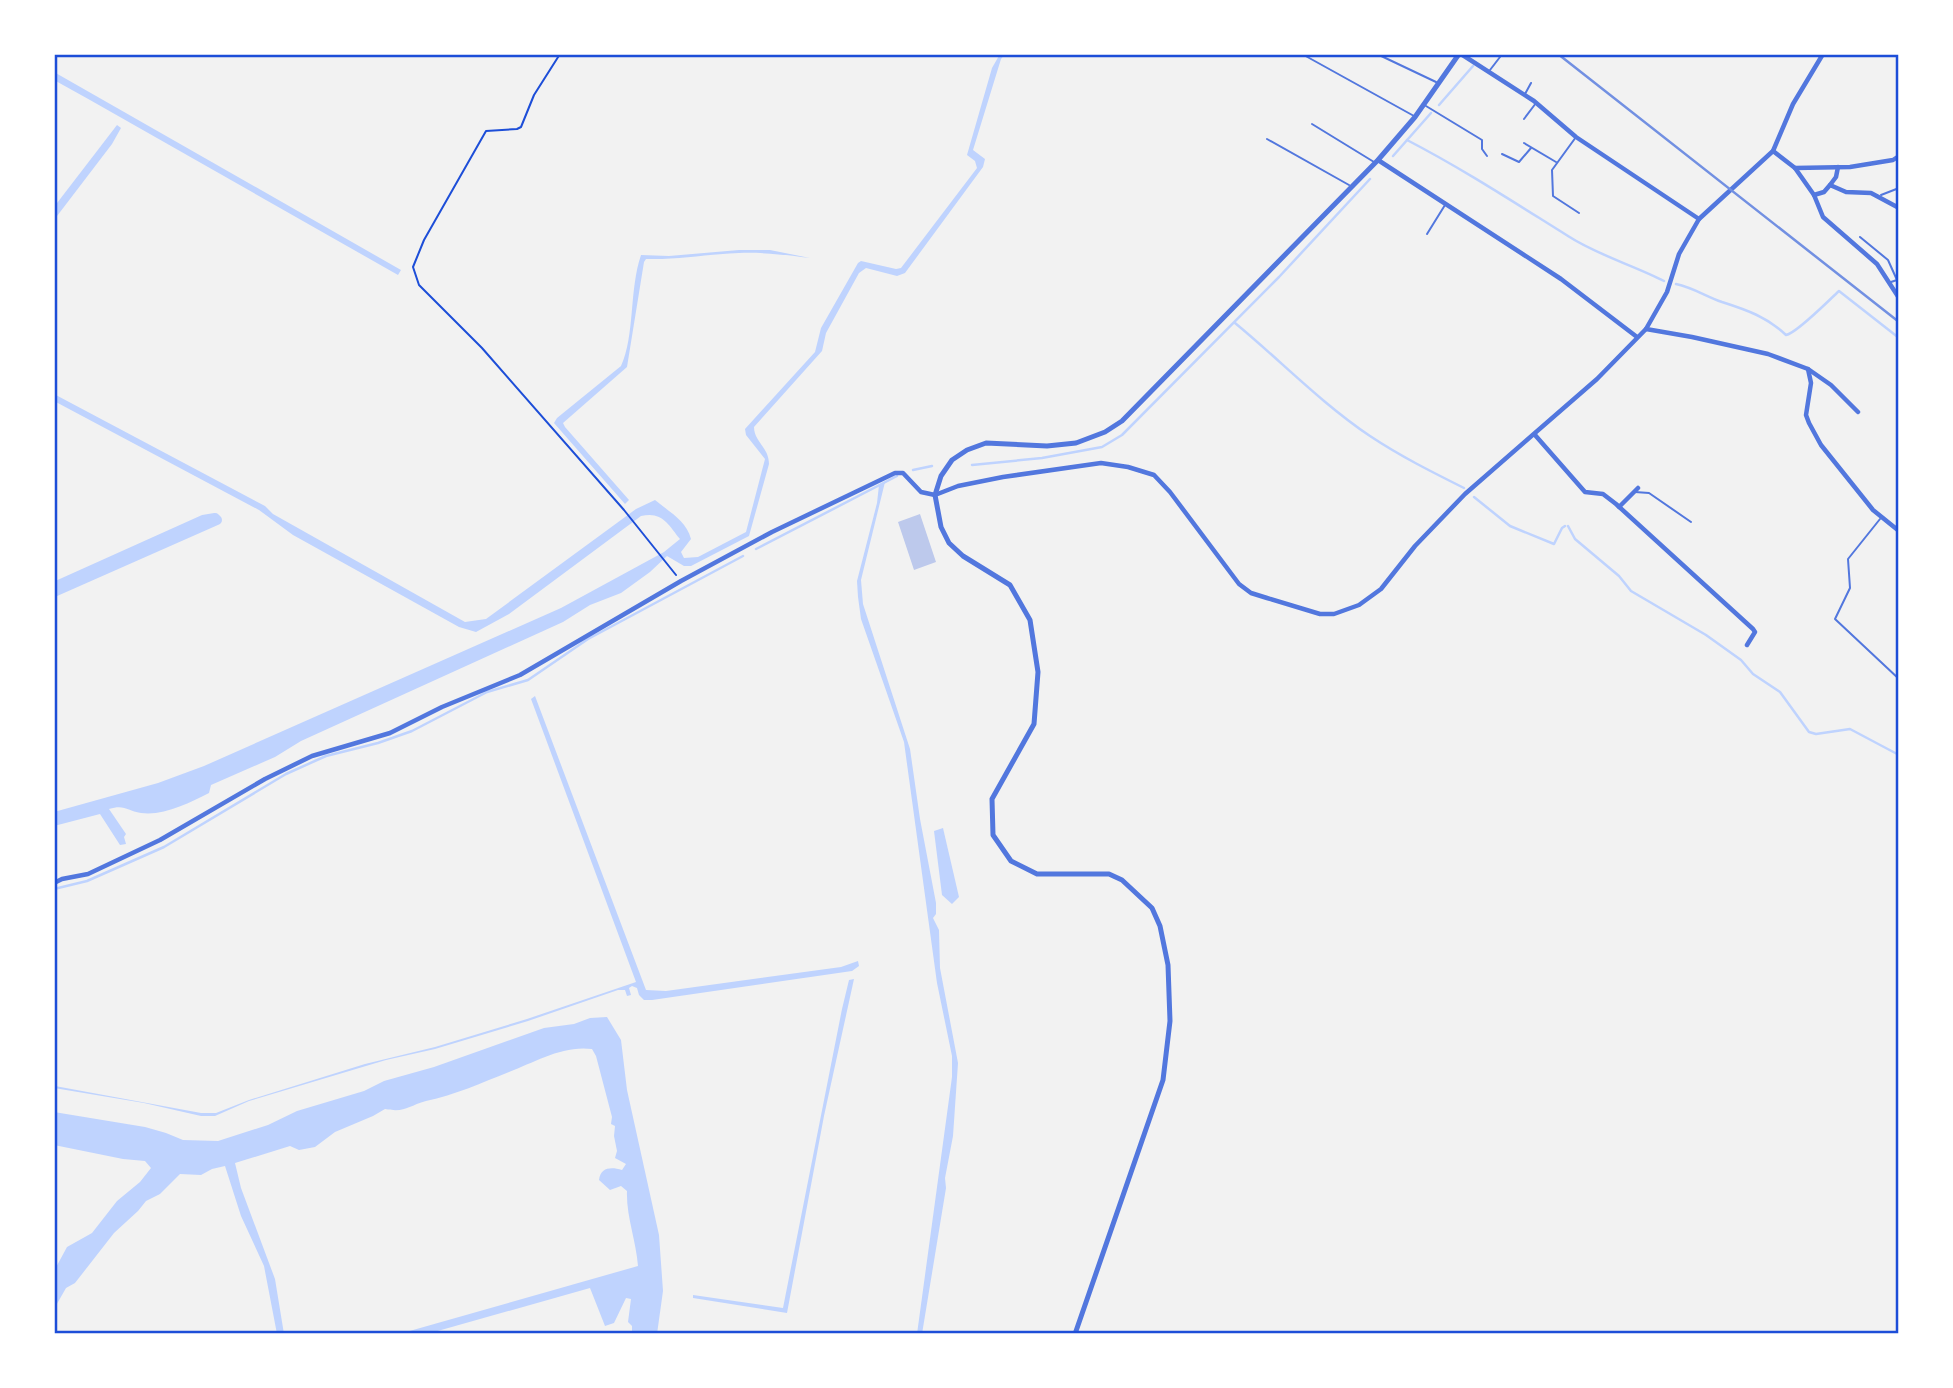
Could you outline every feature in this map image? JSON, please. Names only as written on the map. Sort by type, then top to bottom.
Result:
[{"type":"street","points":[[1075,1334],[1163,1080],[1170,1021],[1168,965],[1160,926],[1152,908],[1122,880],[1109,874],[1037,874],[1011,861],[993,835],[992,799],[1034,724],[1038,672],[1030,620],[1010,585],[963,556],[949,543],[941,527],[935,495],[941,476],[952,460],[967,450],[986,443],[1047,446],[1076,443],[1105,432],[1122,421],[1376,161],[1415,117],[1460,54],[1536,103],[1576,137],[1699,219]]},
{"type":"street","points":[[54,883],[88,874],[160,841],[265,779],[312,756],[390,733],[442,707],[520,675],[681,581],[772,532],[895,473],[903,473],[921,492],[935,495],[958,486],[1003,477],[1101,463],[1154,475],[1170,492],[1239,584],[1251,593],[1320,614],[1338,615],[1359,605],[1381,589],[1415,546],[1465,494],[1597,379],[1646,329],[1667,292],[1679,254],[1699,219],[1773,151],[1793,104],[1823,54]]},
{"type":"street","points":[[1773,151],[1795,168],[1814,195],[1823,217],[1877,264],[1899,298]]},
{"type":"street","points":[[1795,168],[1838,167],[1894,160],[1899,156]]},
{"type":"street","points":[[1376,161],[1562,279],[1637,337]]},
{"type":"street","points":[[1814,195],[1824,192],[1830,185],[1836,177],[1838,167]]},
{"type":"street","points":[[1830,185],[1846,192],[1871,193],[1899,208]]},
{"type":"street","points":[[1646,329],[1768,354],[1808,369],[1831,385],[1858,412]]},
{"type":"street","points":[[1808,369],[1811,383],[1806,415],[1809,423],[1824,449],[1881,518],[1899,531]]},
{"type":"street","points":[[1535,435],[1585,492],[1603,494],[1753,628],[1755,632],[1748,645]]},
{"type":"street","points":[[1619,508],[1636,490]]},
{"type":"lane","points":[[1302,54],[1415,117]]},
{"type":"lane","points":[[1377,54],[1440,83]]},
{"type":"lane","points":[[1489,72],[1500,57]]},
{"type":"lane","points":[[1524,95],[1531,83]]},
{"type":"lane","points":[[1524,119],[1536,103]]},
{"type":"lane","points":[[1424,105],[1482,140],[1482,149],[1486,156]]},
{"type":"lane","points":[[1312,124],[1376,161]]},
{"type":"lane","points":[[1576,137],[1552,170],[1553,196],[1579,213]]},
{"type":"lane","points":[[1268,139],[1351,187]]},
{"type":"lane","points":[[1524,143],[1557,162]]},
{"type":"lane","points":[[1502,154],[1519,162],[1532,147]]},
{"type":"lane","points":[[1878,197],[1885,191],[1899,188]]},
{"type":"lane","points":[[1427,233],[1446,204]]},
{"type":"lane","points":[[1860,237],[1888,260],[1898,280],[1888,284]]},
{"type":"lane","points":[[1636,490],[1649,493],[1691,522]]},
{"type":"lane","points":[[1881,518],[1848,559],[1850,588],[1835,618],[1899,679]]},
{"type":"path","points":[[560,54],[534,95],[521,127],[486,131],[424,240],[413,267],[419,285],[482,348],[624,511],[681,581]]},
{"type":"water","points":[[1000,54],[1005,54],[1001,59],[973,150],[985,159],[983,167],[905,273],[897,276],[866,268],[859,273],[826,333],[822,351],[754,427],[756,437],[767,453],[769,464],[749,536],[691,566],[684,566],[667,556],[621,593],[590,605],[563,622],[301,741],[275,757],[211,785],[209,793],[185,805],[150,813],[122,808],[109,809],[126,834],[126,844],[120,845],[100,814],[54,826],[54,812],[158,783],[204,766],[561,608],[664,552],[680,539],[659,517],[641,516],[509,614],[476,632],[459,627],[293,535],[259,510],[54,401],[54,394],[265,506],[273,514],[465,622],[486,619],[636,509],[655,500],[689,532],[691,539],[681,552],[684,558],[698,557],[746,532],[765,459],[746,435],[745,429],[815,352],[821,328],[858,263],[861,261],[901,268],[977,168],[975,161],[967,155],[992,68]]},
{"type":"water","points":[[54,72],[401,270],[398,275],[54,80]]},
{"type":"water","points":[[117,125],[121,128],[112,144],[54,220],[54,207]]},
{"type":"water","points":[[770,250],[810,258],[748,253],[646,259],[627,367],[563,423],[629,500],[625,504],[554,423],[621,366],[628,341],[641,255],[669,256]]},
{"type":"water","points":[[885,482],[861,580],[863,604],[910,749],[936,903],[936,914],[933,918],[939,930],[940,968],[958,1063],[953,1136],[922,1334],[917,1334],[952,1077],[952,1056],[937,983],[904,742],[861,619],[858,597],[857,581],[879,485]]},
{"type":"water","points":[[535,696],[646,990],[666,991],[841,967],[858,961],[859,966],[852,971],[652,1000],[644,1000],[637,988],[632,986],[629,988],[631,995],[627,996],[625,990],[618,990],[435,1049],[386,1060],[249,1101],[215,1116],[201,1116],[144,1103],[54,1088],[55,1086],[201,1113],[216,1113],[249,1100],[365,1064],[435,1047],[527,1019],[636,982],[531,699]]},
{"type":"water","points":[[943,828],[959,897],[952,904],[942,895],[934,831]]},
{"type":"water","points":[[854,979],[824,1116],[787,1313],[693,1298],[693,1295],[783,1308],[842,1009],[849,980]]},
{"type":"water","points":[[607,1017],[621,1040],[627,1090],[659,1235],[663,1291],[657,1334],[632,1334],[632,1326],[628,1322],[631,1299],[626,1298],[614,1323],[605,1326],[590,1288],[427,1334],[399,1334],[638,1266],[627,1191],[621,1186],[610,1190],[599,1180],[604,1170],[622,1170],[626,1164],[615,1158],[615,1126],[611,1124],[612,1117],[596,1056],[592,1049],[581,1048],[549,1055],[468,1088],[406,1108],[385,1109],[335,1132],[315,1147],[299,1150],[290,1146],[235,1163],[241,1188],[275,1279],[284,1334],[277,1334],[264,1266],[241,1216],[225,1166],[201,1175],[180,1174],[160,1194],[146,1201],[114,1233],[75,1283],[66,1288],[54,1309],[54,1271],[67,1247],[92,1233],[117,1201],[140,1182],[151,1168],[145,1161],[54,1145],[54,1112],[145,1127],[183,1140],[218,1141],[268,1125],[297,1111],[364,1091],[384,1081],[434,1067],[544,1028]]},
{"type":"building","points":[[920,514],[936,562],[914,570],[898,522]]},
{"type":"waterway","points":[[1439,105],[1473,66]]},
{"type":"waterway","points":[[1393,156],[1431,113]]},
{"type":"waterway","points":[[1407,140],[1469,174],[1579,243],[1664,281]]},
{"type":"waterway","points":[[972,465],[1042,458],[1102,447],[1122,435],[1279,277],[1370,179]]},
{"type":"waterway","points":[[1676,284],[1756,315],[1772,323],[1786,335],[1805,323],[1839,291],[1899,338]]},
{"type":"waterway","points":[[1235,323],[1318,396],[1370,436],[1464,488]]},
{"type":"waterway","points":[[913,470],[932,466]]},
{"type":"waterway","points":[[756,549],[897,476]]},
{"type":"waterway","points":[[1474,497],[1510,526],[1554,544],[1565,526]]},
{"type":"waterway","points":[[54,587],[203,520],[217,520],[54,592]]},
{"type":"waterway","points":[[1568,526],[1575,539],[1619,576],[1631,591],[1706,635],[1741,660],[1753,674],[1780,692],[1809,732],[1816,734],[1850,729],[1899,755]]},
{"type":"waterway","points":[[54,889],[87,881],[164,847],[286,774],[326,756],[412,731],[487,692],[528,680],[588,639],[743,556]]},
{"type":"railway","points":[[1558,54],[1899,322]]}]
